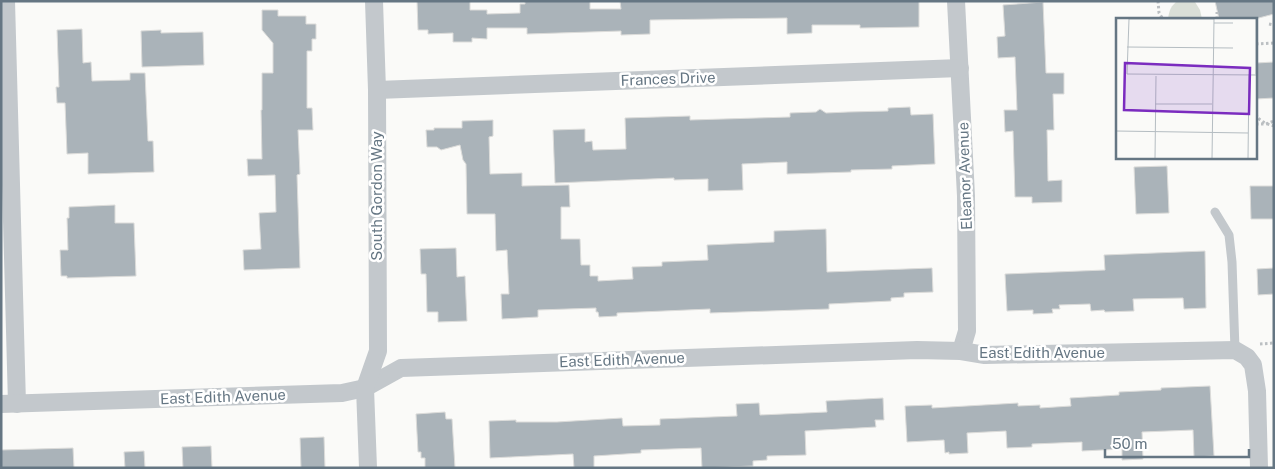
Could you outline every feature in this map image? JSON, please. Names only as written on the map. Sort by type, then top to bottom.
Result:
[{"type":"street","points":[[6,1],[9,404]]},
{"type":"street","name":"South Gordon Way","points":[[365,388],[378,351],[377,90],[374,1]]},
{"type":"street","name":"Eleanor Avenue","points":[[956,1],[966,196],[967,331],[961,351]]},
{"type":"street","name":"Frances Drive","points":[[377,90],[960,68]]},
{"type":"street","name":"East Edith Avenue","points":[[9,404],[342,393],[365,388],[401,368],[908,350],[961,351],[985,355],[1241,353]]},
{"type":"street","points":[[1241,353],[1253,366],[1257,391],[1259,468]]},
{"type":"street","points":[[365,388],[368,468]]},
{"type":"lane","points":[[1215,212],[1228,235],[1241,353]]},
{"type":"path","points":[[1158,1],[1159,13],[1162,18]]},
{"type":"path","points":[[1216,18],[1217,12]]},
{"type":"path","points":[[1269,24],[1274,25]]},
{"type":"path","points":[[1258,44],[1274,43]]},
{"type":"path","points":[[1258,118],[1266,124]]},
{"type":"path","points":[[1266,124],[1274,120]]},
{"type":"path","points":[[1258,124],[1274,126]]},
{"type":"shaded area","points":[[1178,1],[1195,2],[1202,18],[1168,18],[1174,4]]},
{"type":"building","points":[[417,1],[470,1],[470,10],[487,10],[487,14],[520,13],[520,4],[525,4],[525,1],[590,1],[590,9],[621,9],[620,1],[919,1],[919,27],[860,28],[860,25],[812,25],[812,33],[787,34],[787,18],[650,20],[650,34],[621,35],[621,31],[527,34],[527,28],[487,28],[487,39],[472,38],[472,42],[453,42],[453,33],[428,34],[428,30],[418,30]]},
{"type":"building","points":[[1215,1],[1274,1],[1274,14],[1258,18],[1219,18]]},
{"type":"building","points":[[1043,2],[1046,73],[1064,73],[1064,94],[1053,94],[1054,130],[1047,130],[1048,181],[1062,180],[1062,202],[1032,203],[1032,197],[1015,197],[1013,131],[1005,132],[1004,110],[1017,110],[1015,57],[998,58],[997,37],[1005,36],[1003,5]]},
{"type":"building","points":[[262,10],[278,10],[278,16],[306,16],[306,24],[316,24],[316,39],[312,39],[312,51],[307,51],[307,108],[312,108],[313,130],[298,130],[300,174],[297,175],[300,268],[244,270],[243,250],[261,249],[259,213],[276,212],[275,175],[248,176],[247,159],[262,159],[262,73],[273,73],[273,43],[262,30]]},
{"type":"building","points":[[82,29],[83,63],[91,62],[92,81],[130,80],[130,73],[145,73],[148,141],[153,141],[154,172],[88,174],[88,153],[67,154],[65,103],[57,103],[56,87],[59,87],[57,30]]},
{"type":"building","points":[[161,30],[161,33],[203,32],[204,65],[142,67],[141,31]]},
{"type":"building","points":[[1274,62],[1274,98],[1258,99],[1258,63]]},
{"type":"building","points":[[910,107],[911,115],[933,114],[935,164],[892,166],[892,169],[851,170],[851,172],[787,174],[787,162],[742,164],[743,190],[708,191],[708,179],[674,180],[674,178],[555,183],[553,130],[585,129],[585,142],[592,141],[593,150],[626,149],[625,118],[690,116],[690,120],[790,117],[790,113],[816,112],[820,109],[826,113],[888,111],[888,108]]},
{"type":"building","points":[[493,120],[493,136],[489,137],[490,174],[522,173],[522,186],[569,185],[570,207],[561,207],[561,239],[580,239],[581,265],[590,265],[590,276],[598,276],[598,281],[633,279],[632,267],[662,266],[662,262],[708,260],[707,245],[774,242],[774,231],[826,229],[827,272],[932,268],[933,292],[904,293],[904,297],[891,298],[891,301],[829,304],[829,309],[710,313],[710,309],[617,313],[617,316],[599,317],[596,308],[538,310],[538,317],[502,319],[501,294],[509,294],[507,250],[496,251],[495,214],[467,214],[466,164],[463,160],[460,145],[441,150],[437,147],[427,147],[426,130],[434,130],[434,128],[462,128],[462,121]]},
{"type":"building","points":[[1167,166],[1169,213],[1136,214],[1134,167]]},
{"type":"building","points":[[1250,186],[1274,186],[1274,219],[1251,219]]},
{"type":"building","points":[[115,205],[115,223],[134,223],[136,276],[67,278],[67,276],[61,276],[60,250],[68,250],[67,218],[69,218],[69,207]]},
{"type":"building","points":[[456,248],[457,277],[465,276],[467,321],[438,322],[438,312],[427,312],[426,274],[421,274],[420,249]]},
{"type":"building","points":[[1205,251],[1206,308],[1184,309],[1183,298],[1133,299],[1134,311],[1091,311],[1090,304],[1059,305],[1060,309],[1052,309],[1053,313],[1033,314],[1033,310],[1007,311],[1005,274],[1105,270],[1104,255]]},
{"type":"building","points":[[1274,268],[1274,294],[1258,295],[1257,269]]},
{"type":"building","points":[[1210,386],[1214,456],[1194,457],[1193,430],[1142,432],[1143,459],[1122,460],[1122,449],[1082,451],[1082,442],[1032,444],[1032,447],[1007,448],[1006,431],[967,433],[968,453],[945,453],[944,440],[907,442],[905,406],[932,405],[932,408],[1018,403],[1018,406],[1040,405],[1040,408],[1071,406],[1070,398],[1119,395],[1119,392],[1161,390],[1161,388]]},
{"type":"building","points":[[883,398],[884,420],[875,420],[876,427],[805,431],[806,455],[767,456],[767,460],[753,461],[753,466],[702,468],[701,448],[641,450],[641,453],[594,456],[594,468],[574,468],[573,454],[490,458],[489,421],[557,422],[622,418],[623,426],[660,425],[660,419],[737,416],[736,404],[759,403],[760,415],[827,412],[826,401]]},
{"type":"building","points":[[445,412],[446,419],[452,419],[455,468],[425,468],[425,458],[421,458],[421,452],[418,452],[416,414]]},
{"type":"building","points":[[324,437],[325,468],[301,468],[300,438]]},
{"type":"building","points":[[211,446],[212,468],[183,468],[182,447]]},
{"type":"building","points":[[73,448],[74,468],[1,468],[1,450]]},
{"type":"building","points":[[144,451],[145,468],[125,468],[124,452]]}]
